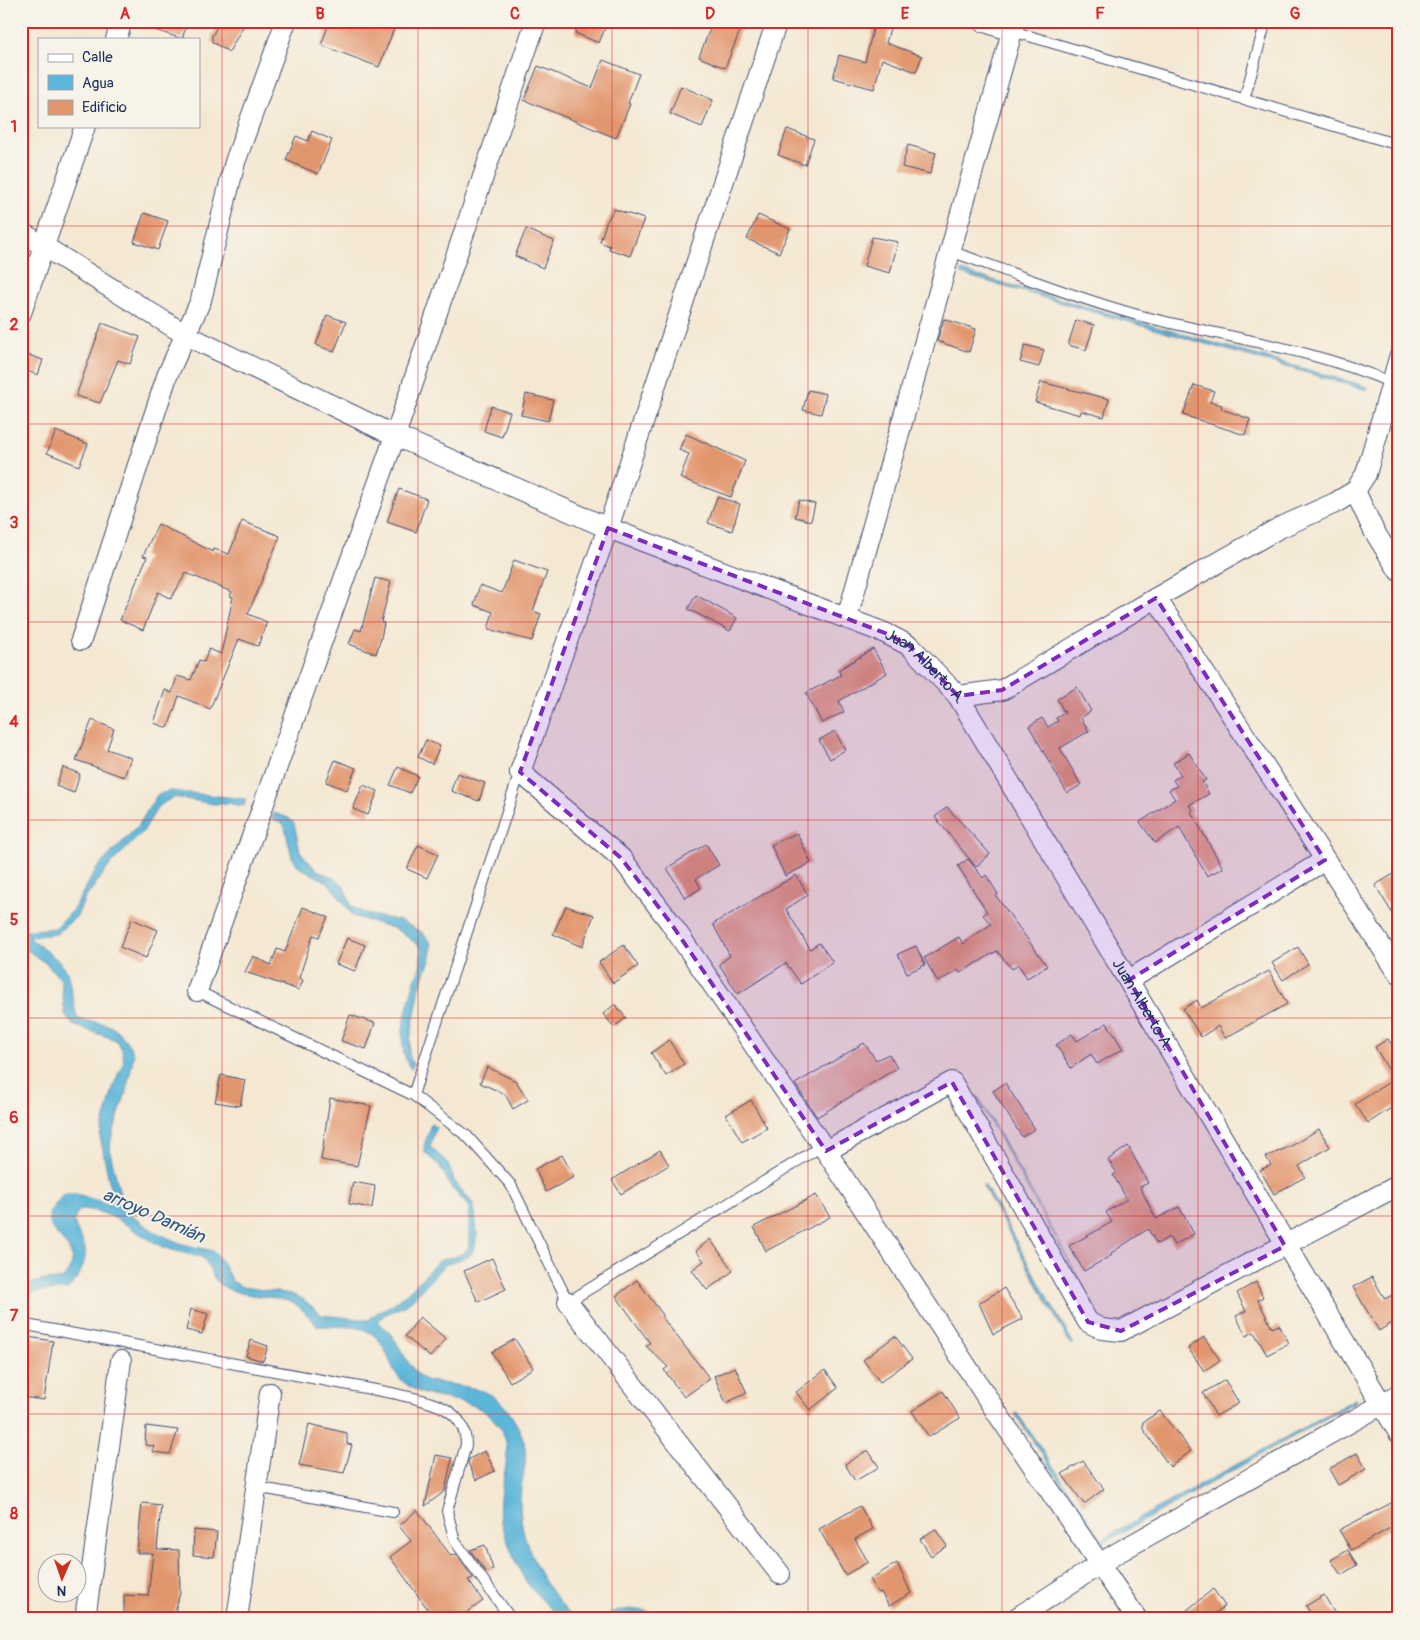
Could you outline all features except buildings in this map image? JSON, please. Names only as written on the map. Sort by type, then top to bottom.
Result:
[{"type":"street","points":[[116,38],[122,21]]},
{"type":"street","points":[[81,640],[167,376],[201,300],[235,162],[286,21]]},
{"type":"street","points":[[198,991],[395,436],[536,21]]},
{"type":"street","points":[[776,21],[608,528],[520,772],[621,858],[670,922],[824,1148],[997,1413],[1137,1619]]},
{"type":"street","points":[[847,618],[1014,26],[982,21]]},
{"type":"street","points":[[21,314],[84,128]]},
{"type":"street","name":"Juan Alberto A.","points":[[21,232],[186,335],[395,436],[608,528],[847,618],[885,633],[910,646],[958,696],[1129,980],[1285,1246],[1390,1400],[1399,1433]]},
{"type":"street","points":[[958,696],[1002,690],[1156,598],[1279,528],[1335,503],[1355,490],[1366,474],[1399,358]]},
{"type":"street","points":[[1355,490],[1374,531],[1399,571]]},
{"type":"street","points":[[1156,598],[1399,974]]},
{"type":"street","points":[[1129,980],[1325,860]]},
{"type":"street","points":[[824,1148],[952,1082],[1088,1322],[1102,1329],[1120,1331],[1399,1185]]},
{"type":"street","points":[[568,1302],[780,1574]]},
{"type":"street","points":[[85,1619],[121,1361]]},
{"type":"street","points":[[237,1619],[270,1393]]},
{"type":"street","points":[[1015,1619],[1100,1565],[1390,1400]]},
{"type":"lane","points":[[1244,100],[1266,21]]},
{"type":"lane","points":[[1014,26],[1244,100],[1399,145]]},
{"type":"lane","points":[[950,251],[1134,313],[1327,360],[1362,370],[1392,383]]},
{"type":"lane","points":[[412,1095],[520,772]]},
{"type":"lane","points":[[198,991],[412,1095],[467,1136],[511,1185],[568,1302],[824,1148]]},
{"type":"lane","points":[[21,1324],[392,1393],[444,1407],[459,1420],[466,1437],[466,1445],[447,1510],[450,1527],[455,1541],[510,1619]]},
{"type":"lane","points":[[256,1487],[393,1512]]},
{"type":"highlighted area","points":[[608,528],[885,633],[910,646],[958,696],[1002,690],[1156,598],[1325,860],[1129,980],[1285,1246],[1121,1331],[1088,1322],[952,1082],[826,1151],[670,922],[621,858],[520,772]]},
{"type":"water","points":[[961,271],[1368,387],[1367,390],[961,274]]},
{"type":"water","points":[[170,791],[246,799],[244,806],[227,803],[214,804],[174,797],[165,802],[158,807],[142,833],[110,865],[85,898],[77,916],[56,934],[28,937],[59,961],[67,971],[77,1018],[106,1024],[116,1030],[125,1039],[134,1054],[126,1092],[111,1139],[110,1152],[124,1211],[155,1232],[182,1244],[213,1251],[219,1257],[232,1281],[242,1287],[291,1294],[303,1299],[322,1315],[369,1320],[402,1297],[436,1263],[457,1256],[469,1247],[469,1206],[452,1189],[440,1166],[425,1153],[424,1146],[431,1124],[436,1127],[430,1147],[447,1162],[455,1182],[474,1205],[477,1233],[475,1248],[470,1256],[444,1265],[415,1297],[404,1306],[384,1315],[378,1322],[390,1334],[421,1378],[432,1382],[477,1389],[495,1398],[511,1414],[525,1446],[525,1464],[520,1501],[524,1533],[529,1549],[544,1580],[574,1619],[559,1619],[534,1592],[526,1582],[511,1550],[499,1512],[507,1458],[507,1445],[503,1433],[495,1421],[485,1412],[473,1406],[428,1395],[416,1391],[406,1384],[396,1373],[380,1342],[366,1330],[318,1326],[298,1306],[291,1302],[233,1291],[216,1281],[202,1257],[164,1247],[114,1218],[93,1210],[80,1209],[75,1219],[76,1227],[84,1245],[85,1257],[82,1269],[68,1289],[36,1292],[21,1301],[21,1290],[26,1286],[41,1281],[63,1279],[71,1266],[72,1258],[69,1249],[49,1223],[54,1205],[65,1194],[77,1194],[114,1206],[100,1136],[115,1082],[124,1061],[122,1049],[116,1040],[73,1025],[65,1015],[61,980],[47,964],[21,946],[21,928],[23,931],[55,928],[73,910],[97,868],[138,826],[157,795]]},
{"type":"water","points":[[274,813],[289,818],[294,823],[300,851],[315,869],[339,881],[345,888],[351,906],[366,914],[401,921],[423,933],[431,943],[431,957],[420,987],[410,1040],[409,1054],[413,1065],[411,1069],[403,1051],[402,1041],[407,1010],[421,959],[420,946],[396,929],[353,916],[329,883],[299,867],[292,857],[284,824],[272,819]]},
{"type":"water","points":[[977,1095],[1096,1309],[976,1096]]},
{"type":"water","points":[[984,1184],[1073,1343],[1071,1345],[983,1186]]},
{"type":"water","points":[[1355,1399],[1356,1401],[1102,1544],[1015,1414],[1017,1413],[1102,1539]]},
{"type":"water","points":[[629,1609],[646,1611],[661,1619],[599,1619],[610,1613]]},
{"type":"water label","name":"arroyo Damián","points":[[154,1216]]}]
